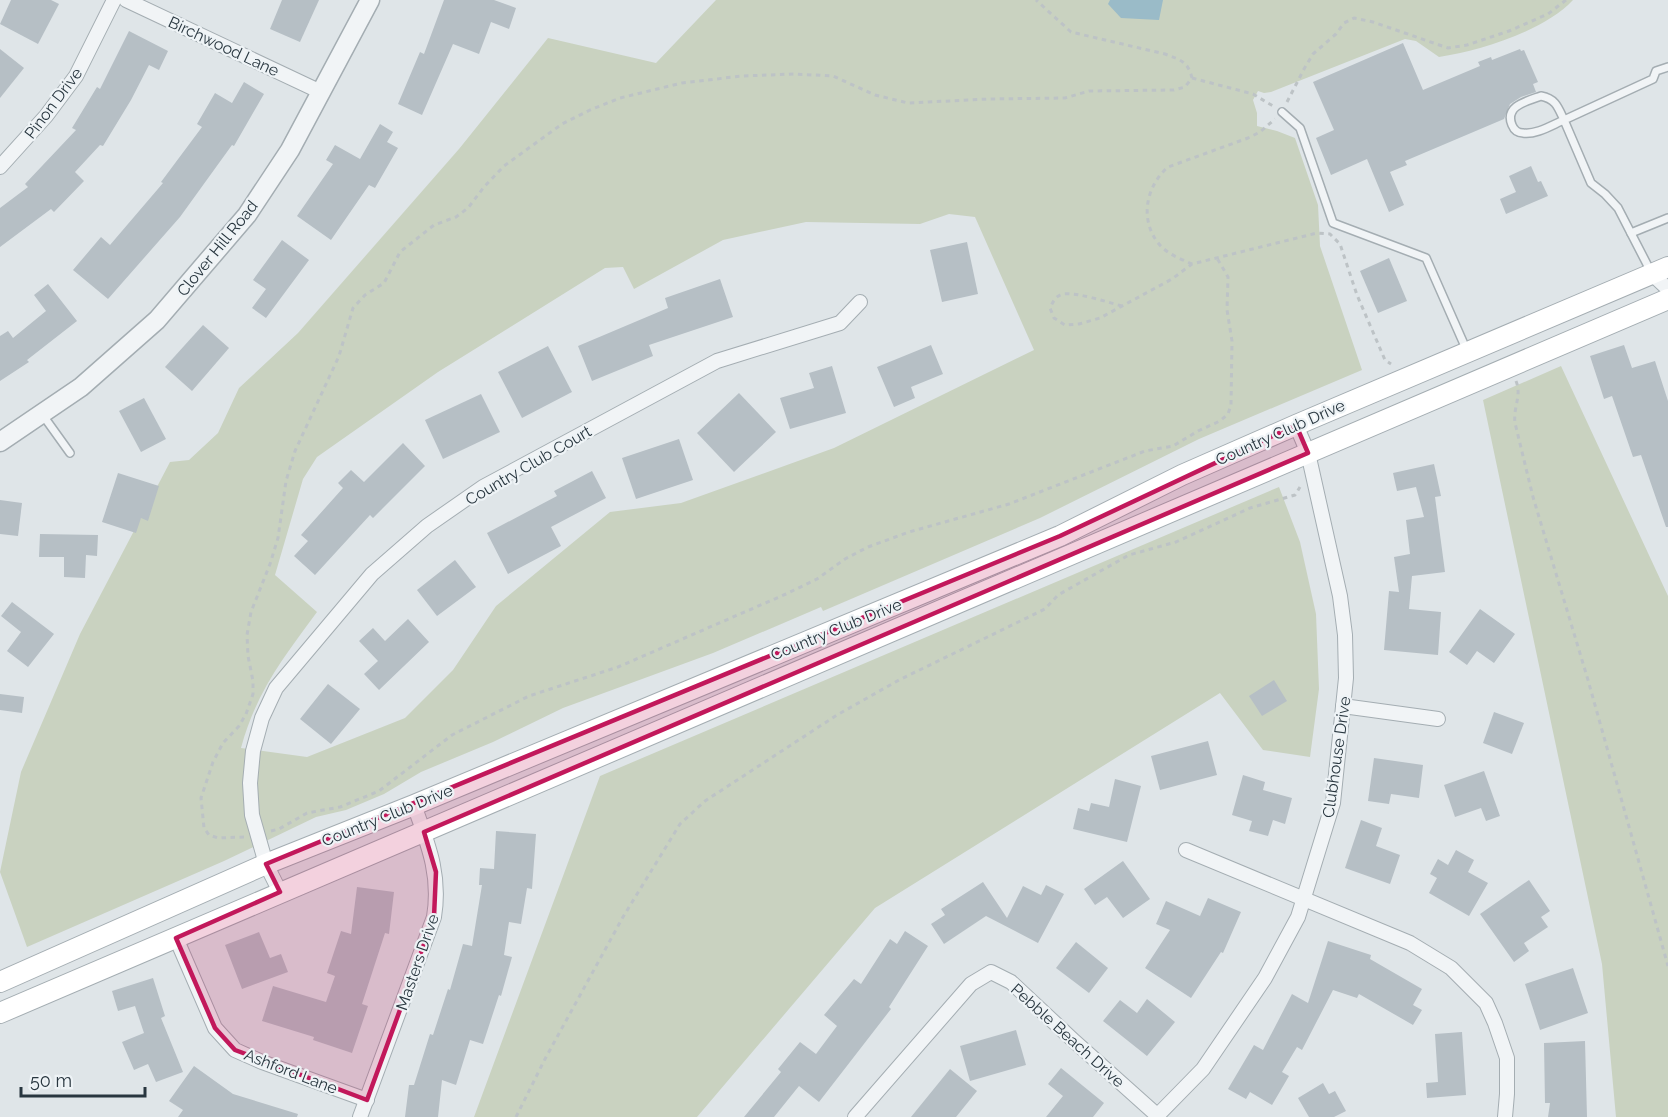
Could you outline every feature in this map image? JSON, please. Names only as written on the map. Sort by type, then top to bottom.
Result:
[{"type":"main road","name":"Country Club Drive","points":[[0,982],[266,864],[414,805],[1060,536],[1182,475],[1296,424],[1660,271]]},
{"type":"main road","name":"Country Club Drive","points":[[0,1013],[280,892],[1514,375],[1668,299]]},
{"type":"street","name":"Pinon Drive","points":[[0,167],[46,116],[76,76],[114,0]]},
{"type":"street","name":"Birchwood Lane","points":[[126,0],[321,92]]},
{"type":"street","name":"Clover Hill Road","points":[[0,442],[81,387],[157,320],[247,215],[290,150],[370,0]]},
{"type":"street","points":[[1660,271],[1668,289]]},
{"type":"street","name":"Country Club Court","points":[[280,892],[266,864],[252,815],[250,783],[253,751],[262,718],[276,688],[372,574],[428,526],[483,487],[717,361],[840,322],[860,302]]},
{"type":"street","name":"Clubhouse Drive","points":[[1158,1117],[1203,1069],[1265,978],[1298,918],[1333,802],[1346,678],[1345,635],[1340,596],[1310,460],[1296,424]]},
{"type":"street","points":[[1343,706],[1438,720]]},
{"type":"street","name":"Masters Drive","points":[[360,1117],[434,917],[437,897],[436,872],[414,805]]},
{"type":"street","points":[[1186,850],[1304,897],[1410,943],[1451,968],[1486,1003],[1495,1023],[1507,1058],[1508,1094],[1504,1117]]},
{"type":"street","name":"Ashford Lane","points":[[176,938],[215,1028],[235,1050],[367,1100]]},
{"type":"street","name":"Pebble Beach Drive","points":[[855,1117],[971,984],[991,972],[1011,982],[1158,1117]]},
{"type":"lane","points":[[1660,271],[1631,234],[1618,208],[1591,183],[1564,120],[1557,104],[1550,98],[1541,96],[1516,105],[1511,112],[1510,120],[1514,130],[1521,133],[1533,132],[1564,120],[1653,79],[1656,71],[1668,67]]},
{"type":"lane","points":[[1282,112],[1300,128],[1333,223],[1426,258],[1467,351]]},
{"type":"lane","points":[[1631,234],[1668,218]]},
{"type":"lane","points":[[42,414],[70,453]]},
{"type":"path","points":[[1036,0],[1071,32],[1180,59],[1189,67],[1192,78]]},
{"type":"path","points":[[1192,264],[1172,255],[1160,246],[1152,233],[1147,215],[1151,187],[1168,167],[1260,132],[1282,112],[1313,54],[1336,34],[1344,22],[1354,18],[1373,22],[1448,48],[1478,42],[1509,31],[1548,14],[1566,0]]},
{"type":"path","points":[[1192,78],[1185,87],[1174,90],[1089,91],[1065,98],[989,99],[908,104],[875,95],[833,76],[794,74],[742,76],[682,83],[620,98],[590,110],[562,124],[504,166],[468,208],[456,217],[434,225],[400,252],[384,283],[365,295],[353,308],[339,356],[295,451],[286,480],[278,538],[254,604],[247,635],[253,694],[239,726],[223,743],[213,762],[201,798],[204,828],[209,835],[232,839],[279,829],[307,813],[340,807],[379,791],[437,744],[529,696],[618,666],[786,594],[817,579],[839,562],[868,548],[909,532],[1009,504],[1145,451],[1173,446],[1198,430],[1220,421],[1228,414],[1231,405],[1232,341],[1227,310],[1228,277],[1217,258]]},
{"type":"path","points":[[1192,78],[1253,94],[1282,112]]},
{"type":"path","points":[[1122,306],[1062,294],[1054,300],[1050,308],[1054,318],[1065,325],[1079,324],[1100,318],[1172,279],[1192,264],[1317,233],[1330,234],[1340,244],[1357,295],[1385,360],[1390,364],[1399,364]]},
{"type":"path","points":[[1508,388],[1514,375]]},
{"type":"path","points":[[1514,375],[1520,390],[1514,415],[1515,423],[1533,497],[1644,875],[1668,966]]},
{"type":"path","points":[[516,1117],[545,1059],[664,849],[680,824],[705,801],[837,715],[898,680],[1045,609],[1058,595],[1129,555],[1176,542],[1250,508],[1295,495],[1310,460]]},
{"type":"highlighted area","points":[[1296,425],[1308,453],[424,832],[436,872],[434,917],[367,1100],[235,1050],[215,1028],[176,938],[280,892],[266,864],[1060,536]]},
{"type":"green space","points":[[716,0],[1573,0],[1546,21],[1492,45],[1439,57],[1416,41],[1405,39],[1271,92],[1258,91],[1253,100],[1257,113],[1257,126],[1295,138],[1318,205],[1320,246],[1362,370],[1199,439],[1040,518],[823,611],[821,607],[713,653],[563,708],[493,742],[421,772],[384,794],[346,810],[316,817],[224,861],[27,947],[0,872],[21,772],[80,634],[170,462],[189,460],[218,433],[239,388],[298,333],[459,149],[548,38],[656,63]],"holes":[[[949,214],[975,217],[1034,350],[834,448],[681,503],[610,512],[496,606],[453,670],[405,718],[307,757],[241,748],[263,692],[282,660],[317,612],[275,575],[303,479],[317,457],[438,372],[605,268],[623,267],[634,289],[723,240],[806,222],[920,224]]]},
{"type":"green space","points":[[1561,366],[1668,596],[1668,1117],[1616,1117],[1602,964],[1483,400]]},
{"type":"green space","points":[[1279,487],[1300,542],[1316,614],[1319,689],[1310,757],[1263,750],[1220,693],[875,908],[697,1117],[474,1117],[600,776]]},
{"type":"water","points":[[1110,0],[1163,0],[1159,20],[1121,18],[1108,4]]},
{"type":"building","points":[[11,0],[51,0],[59,4],[38,44],[0,24]]},
{"type":"building","points":[[282,0],[319,0],[300,42],[270,29]]},
{"type":"building","points":[[444,0],[494,0],[516,8],[509,29],[491,22],[479,54],[453,44],[422,115],[398,104],[420,52],[424,54]]},
{"type":"building","points":[[129,31],[168,51],[159,70],[149,65],[103,146],[100,145],[75,172],[84,181],[54,212],[51,209],[0,247],[0,208],[28,187],[25,184],[76,130],[72,128],[97,87],[100,89]]},
{"type":"building","points":[[1403,43],[1423,90],[1480,66],[1478,62],[1491,57],[1492,60],[1520,49],[1524,50],[1538,82],[1533,84],[1536,92],[1510,104],[1504,119],[1405,161],[1407,165],[1390,172],[1404,205],[1389,212],[1367,159],[1331,175],[1316,138],[1334,130],[1313,82]]},
{"type":"building","points":[[0,49],[24,68],[0,98]]},
{"type":"building","points":[[244,82],[264,94],[234,146],[232,145],[180,217],[108,299],[73,270],[101,237],[110,245],[163,183],[161,182],[202,127],[197,124],[215,93],[232,103]]},
{"type":"building","points":[[380,124],[393,132],[387,142],[398,148],[375,188],[369,185],[331,240],[297,216],[333,164],[326,160],[335,145],[360,159]]},
{"type":"building","points":[[1531,166],[1548,196],[1506,214],[1500,199],[1516,192],[1509,176]]},
{"type":"building","points":[[282,240],[309,260],[266,318],[252,308],[266,289],[253,280]]},
{"type":"building","points":[[967,242],[978,294],[942,302],[930,250]]},
{"type":"building","points":[[1389,258],[1407,301],[1378,313],[1360,271]]},
{"type":"building","points":[[720,279],[733,317],[649,345],[653,356],[592,381],[578,346],[668,308],[665,298]]},
{"type":"building","points":[[48,284],[77,321],[27,360],[29,362],[0,381],[0,336],[8,331],[13,338],[46,311],[34,295]]},
{"type":"building","points":[[203,325],[229,348],[192,391],[165,367]]},
{"type":"building","points":[[931,345],[943,374],[911,387],[915,398],[894,407],[877,367]]},
{"type":"building","points":[[1624,345],[1632,368],[1655,361],[1668,401],[1668,527],[1666,527],[1641,455],[1633,457],[1612,396],[1604,399],[1590,356]]},
{"type":"building","points":[[548,346],[572,392],[522,418],[498,372]]},
{"type":"building","points":[[832,366],[846,413],[790,429],[780,398],[814,388],[809,373]]},
{"type":"building","points":[[739,393],[776,432],[734,472],[697,433]]},
{"type":"building","points":[[481,394],[500,432],[443,459],[425,420]]},
{"type":"building","points":[[144,398],[166,439],[141,452],[119,411]]},
{"type":"building","points":[[679,439],[693,480],[636,499],[622,458]]},
{"type":"building","points":[[403,443],[425,466],[373,518],[370,515],[315,575],[294,556],[308,541],[301,535],[343,488],[338,483],[351,470],[364,482]]},
{"type":"building","points":[[1434,464],[1441,496],[1435,497],[1445,572],[1412,576],[1409,609],[1441,612],[1438,655],[1384,650],[1389,591],[1399,592],[1394,557],[1410,554],[1406,520],[1424,517],[1416,487],[1397,491],[1393,473]]},
{"type":"building","points":[[592,471],[606,498],[551,527],[561,546],[508,574],[487,533],[557,496],[554,491]]},
{"type":"building","points":[[118,473],[159,486],[148,521],[141,518],[136,533],[102,522]]},
{"type":"building","points":[[0,500],[22,503],[18,536],[0,534]]},
{"type":"building","points":[[40,534],[98,535],[97,556],[86,555],[85,578],[64,577],[64,557],[39,557]]},
{"type":"building","points":[[455,560],[476,587],[437,616],[417,590]]},
{"type":"building","points":[[12,602],[54,634],[28,667],[7,651],[21,632],[1,616]]},
{"type":"building","points":[[1480,609],[1515,634],[1494,663],[1477,651],[1467,665],[1449,652]]},
{"type":"building","points":[[408,619],[429,642],[379,690],[364,674],[378,661],[359,641],[373,628],[385,641]]},
{"type":"building","points":[[1274,680],[1287,701],[1262,716],[1249,696]]},
{"type":"building","points":[[328,684],[360,709],[331,744],[300,719]]},
{"type":"building","points":[[0,694],[24,697],[22,713],[0,710]]},
{"type":"building","points":[[1494,712],[1524,723],[1512,754],[1483,743]]},
{"type":"building","points":[[1208,741],[1217,775],[1160,790],[1151,756]]},
{"type":"building","points":[[1374,758],[1423,765],[1419,798],[1391,794],[1389,804],[1368,801]]},
{"type":"building","points":[[1484,771],[1500,816],[1486,821],[1481,808],[1455,817],[1444,785]]},
{"type":"building","points":[[1243,775],[1265,782],[1263,790],[1292,798],[1285,824],[1273,820],[1268,836],[1249,831],[1252,821],[1232,815]]},
{"type":"building","points":[[1115,779],[1141,786],[1127,842],[1073,829],[1078,808],[1089,811],[1091,803],[1109,807]]},
{"type":"building","points":[[1361,820],[1382,828],[1376,846],[1400,855],[1390,884],[1345,868]]},
{"type":"building","points":[[496,831],[536,834],[532,889],[527,888],[521,924],[509,922],[504,955],[512,957],[501,996],[499,995],[483,1044],[470,1040],[456,1085],[442,1080],[438,1117],[405,1117],[409,1085],[414,1085],[430,1034],[433,1035],[448,989],[450,990],[463,944],[472,946],[482,885],[479,885],[480,868],[494,869]]},
{"type":"building","points":[[1456,850],[1474,860],[1468,872],[1488,883],[1469,916],[1429,893],[1437,878],[1430,874],[1438,859],[1448,865]]},
{"type":"building","points":[[1123,861],[1150,899],[1123,918],[1107,897],[1095,905],[1084,889]]},
{"type":"building","points":[[1529,880],[1550,911],[1541,917],[1548,927],[1524,943],[1529,951],[1514,962],[1480,914]]},
{"type":"building","points":[[983,882],[1007,918],[1023,886],[1041,895],[1046,885],[1064,894],[1038,943],[986,916],[944,944],[931,924],[945,915],[941,909]]},
{"type":"building","points":[[357,887],[394,892],[389,934],[385,933],[362,1004],[368,1006],[352,1053],[313,1040],[314,1037],[262,1021],[273,986],[326,1002],[335,976],[327,973],[341,931],[351,934]]},
{"type":"building","points":[[1208,898],[1241,912],[1223,953],[1221,952],[1191,998],[1145,968],[1170,930],[1156,924],[1166,901],[1200,916]]},
{"type":"building","points":[[905,931],[928,946],[889,1007],[891,1009],[819,1102],[799,1086],[774,1117],[744,1117],[781,1072],[778,1069],[800,1042],[816,1054],[837,1026],[824,1015],[854,979],[861,984],[890,939],[897,944]]},
{"type":"building","points":[[259,932],[270,958],[281,954],[288,972],[242,989],[225,945]]},
{"type":"building","points":[[1328,941],[1371,955],[1370,959],[1422,989],[1413,1005],[1422,1010],[1413,1025],[1359,994],[1357,998],[1333,990],[1302,1050],[1297,1047],[1282,1072],[1289,1076],[1272,1105],[1250,1092],[1246,1099],[1228,1089],[1254,1045],[1263,1050],[1292,994],[1308,1003]]},
{"type":"building","points":[[1076,942],[1108,968],[1089,993],[1056,968]]},
{"type":"building","points":[[1573,968],[1588,1013],[1540,1030],[1525,984]]},
{"type":"building","points":[[153,978],[165,1016],[161,1018],[183,1072],[156,1082],[148,1064],[134,1070],[122,1042],[144,1033],[135,1006],[118,1011],[112,991]]},
{"type":"building","points":[[1147,999],[1175,1022],[1147,1056],[1103,1021],[1120,1000],[1137,1013]]},
{"type":"building","points":[[1016,1030],[1026,1065],[970,1081],[960,1046]]},
{"type":"building","points":[[1462,1032],[1466,1095],[1427,1098],[1426,1083],[1438,1082],[1435,1034]]},
{"type":"building","points":[[1585,1041],[1587,1117],[1548,1117],[1550,1103],[1545,1103],[1544,1043]]},
{"type":"building","points":[[194,1066],[233,1094],[298,1114],[297,1117],[178,1117],[183,1110],[169,1101]]},
{"type":"building","points":[[1061,1068],[1104,1103],[1093,1117],[1046,1117],[1063,1096],[1048,1084]]},
{"type":"building","points":[[950,1069],[977,1091],[956,1117],[911,1117]]},
{"type":"building","points":[[1323,1083],[1329,1094],[1335,1091],[1346,1111],[1334,1117],[1309,1117],[1298,1098]]}]
